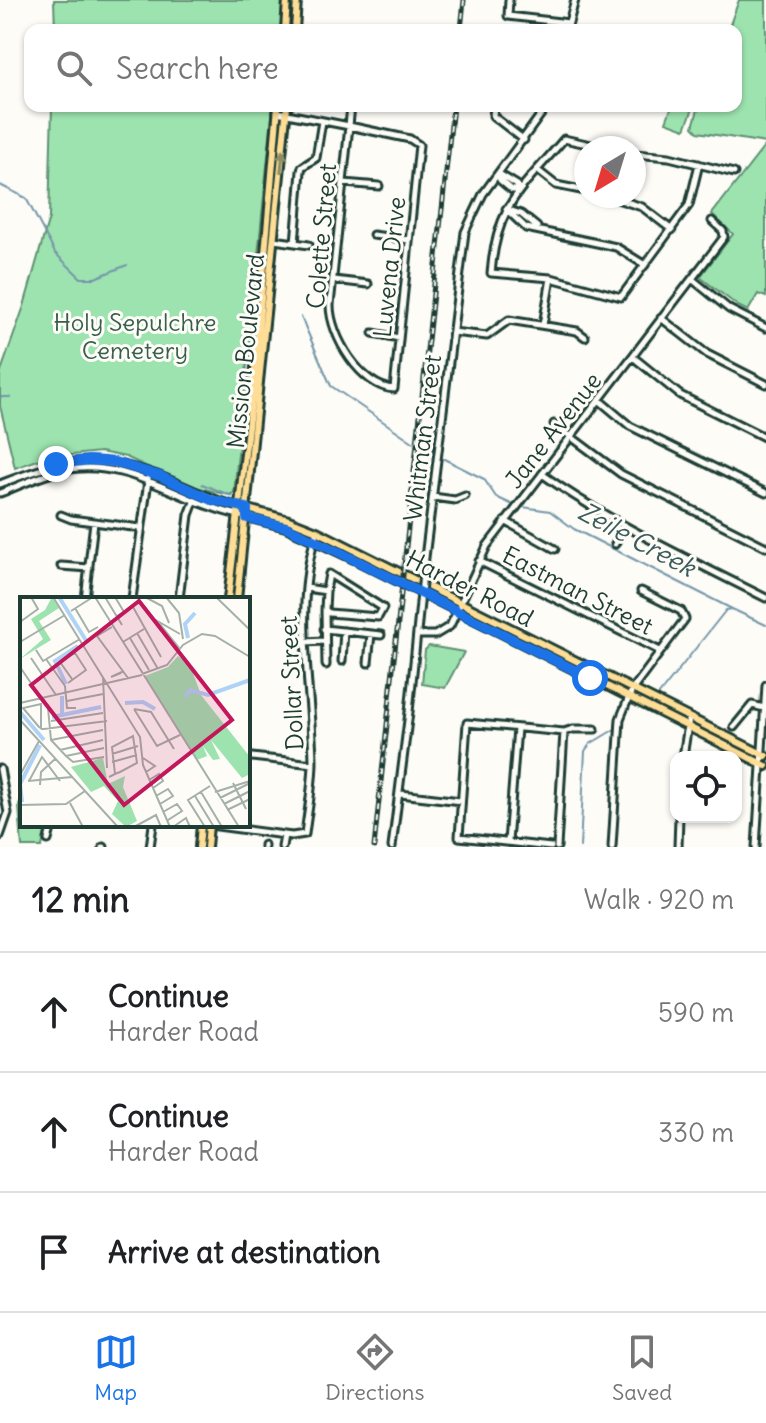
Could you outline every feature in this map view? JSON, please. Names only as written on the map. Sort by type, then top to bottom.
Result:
[{"type":"main road","points":[[285,24],[287,0]]},
{"type":"main road","points":[[295,24],[297,0]]},
{"type":"main road","name":"Mission Boulevard","points":[[237,597],[247,518],[244,508],[256,341],[277,112]]},
{"type":"main road","name":"Mission Boulevard","points":[[228,597],[239,515],[244,508],[261,371],[287,112]]},
{"type":"main road","points":[[256,341],[261,371]]},
{"type":"main road","name":"Harder Road","points":[[244,508],[317,531],[764,755]]},
{"type":"main road","name":"Harder Road","points":[[239,515],[286,527],[314,540],[764,765]]},
{"type":"main road","points":[[199,847],[201,827]]},
{"type":"main road","points":[[207,847],[210,827]]},
{"type":"street","points":[[509,0],[508,16],[569,23],[575,0]]},
{"type":"street","points":[[293,112],[349,126]]},
{"type":"street","name":"Colette Street","points":[[350,112],[330,305],[331,321],[349,360],[385,388],[394,389]]},
{"type":"street","points":[[493,112],[493,116],[524,140]]},
{"type":"street","name":"Whitman Street","points":[[392,847],[465,232],[477,203],[543,112]]},
{"type":"street","points":[[295,243],[301,171],[316,158],[322,121]]},
{"type":"street","name":"Luvena Drive","points":[[349,126],[414,141],[419,149],[394,389]]},
{"type":"street","points":[[574,141],[564,139],[518,190],[506,209],[493,247],[491,273],[551,278],[621,297],[689,205],[699,164]]},
{"type":"street","points":[[646,155],[669,157],[734,173]]},
{"type":"street","points":[[537,170],[556,185],[574,189]]},
{"type":"street","points":[[498,173],[500,180],[512,190],[518,190]]},
{"type":"street","points":[[344,183],[379,186]]},
{"type":"street","points":[[643,208],[672,230]]},
{"type":"street","points":[[506,209],[526,228],[538,228],[616,247],[645,265]]},
{"type":"street","name":"Jane Avenue","points":[[417,635],[443,632],[457,613],[479,561],[505,521],[724,237],[723,231],[712,221]]},
{"type":"street","points":[[373,235],[409,240]]},
{"type":"street","points":[[274,240],[309,245]]},
{"type":"street","points":[[543,325],[551,278]]},
{"type":"street","points":[[692,279],[729,309],[766,328]]},
{"type":"street","points":[[333,280],[368,284]]},
{"type":"street","points":[[661,318],[707,354],[766,384]]},
{"type":"street","points":[[453,332],[487,336],[509,320],[577,331],[585,337]]},
{"type":"street","points":[[373,333],[399,338]]},
{"type":"street","points":[[633,357],[680,395],[766,438]]},
{"type":"street","points":[[599,400],[630,426],[766,493]]},
{"type":"street","points":[[554,424],[621,474],[766,547]]},
{"type":"street","name":"Harder Road","points":[[0,484],[56,464],[89,460],[114,462],[212,500],[244,508]]},
{"type":"street","name":"Harder Road","points":[[0,493],[64,470],[83,468],[121,472],[194,502],[239,515]]},
{"type":"street","points":[[132,597],[149,473]]},
{"type":"street","points":[[542,474],[584,504],[623,526],[766,598]]},
{"type":"street","points":[[433,497],[455,500],[465,496]]},
{"type":"street","points":[[179,597],[189,515],[194,502]]},
{"type":"street","points":[[61,515],[140,528]]},
{"type":"street","points":[[505,521],[555,549]]},
{"type":"street","points":[[85,597],[94,522]]},
{"type":"street","points":[[615,544],[623,526]]},
{"type":"street","name":"Dollar Street","points":[[284,835],[305,834],[313,764],[303,621],[310,551],[317,531]]},
{"type":"street","name":"Eastman Street","points":[[479,561],[660,651]]},
{"type":"street","points":[[61,566],[89,568]]},
{"type":"street","points":[[325,610],[329,613],[378,617],[383,608],[329,574],[326,591],[325,610],[324,629],[326,665]]},
{"type":"street","points":[[306,588],[326,591]]},
{"type":"street","points":[[612,847],[618,731],[632,690],[681,626],[684,614],[641,591]]},
{"type":"street","points":[[324,629],[381,635]]},
{"type":"street","points":[[342,661],[344,631]]},
{"type":"street","points":[[368,663],[371,634]]},
{"type":"street","points":[[305,642],[324,641]]},
{"type":"street","points":[[756,847],[764,765],[766,687]]},
{"type":"street","points":[[734,727],[752,705],[764,708]]},
{"type":"street","points":[[684,751],[689,718]]},
{"type":"street","points":[[564,732],[554,847],[459,837],[467,723],[564,732],[595,729]]},
{"type":"street","points":[[508,842],[517,728]]},
{"type":"street","points":[[252,757],[313,764]]},
{"type":"street","points":[[0,769],[8,813],[0,836]]},
{"type":"street","points":[[400,794],[461,801]]},
{"type":"street","points":[[678,847],[679,823]]},
{"type":"street","points":[[48,840],[51,827]]},
{"type":"street","points":[[150,847],[153,827]]},
{"type":"street","points":[[225,827],[284,835],[282,847]]},
{"type":"green space","points":[[54,0],[283,0],[281,24],[55,24]]},
{"type":"green space","points":[[739,0],[766,0],[766,143],[698,132],[693,127],[697,112],[742,112],[742,24],[730,24]]},
{"type":"green space","name":"Holy Sepulchre Cemetery","points":[[52,112],[272,112],[234,493],[229,495],[187,485],[126,457],[100,452],[43,458],[15,468],[0,406],[0,374],[24,306],[49,218]]},
{"type":"green space","points":[[670,112],[692,112],[685,129],[666,122]]},
{"type":"green space","points":[[764,147],[766,297],[758,294],[748,311],[700,277],[733,234],[712,214]]},
{"type":"green space","points":[[429,646],[464,652],[445,688],[422,684],[425,650]]},
{"type":"green space","points":[[21,827],[46,827],[42,847],[22,847]]},
{"type":"waterway","name":"Zeile Creek","points":[[0,185],[26,198],[55,253],[81,278],[95,278],[127,265]]},
{"type":"waterway","name":"Zeile Creek","points":[[301,317],[331,386],[413,442]]},
{"type":"waterway","points":[[0,397],[10,397]]},
{"type":"waterway","name":"Zeile Creek","points":[[426,448],[433,451]]},
{"type":"waterway","name":"Zeile Creek","points":[[444,459],[484,479],[496,497],[511,504]]},
{"type":"waterway","points":[[202,484],[232,496]]},
{"type":"waterway","name":"Zeile Creek","points":[[523,507],[550,511],[574,529],[732,609]]},
{"type":"waterway","name":"Zeile Creek","points":[[658,696],[726,610],[732,609],[766,625]]},
{"type":"waterway","points":[[580,847],[585,751],[590,744],[615,729]]},
{"type":"railway","points":[[462,24],[464,0]]},
{"type":"railway","points":[[374,847],[452,112]]},
{"type":"route","points":[[56,464],[89,460],[136,467],[212,500],[247,508],[247,518],[286,527],[590,678]]}]
